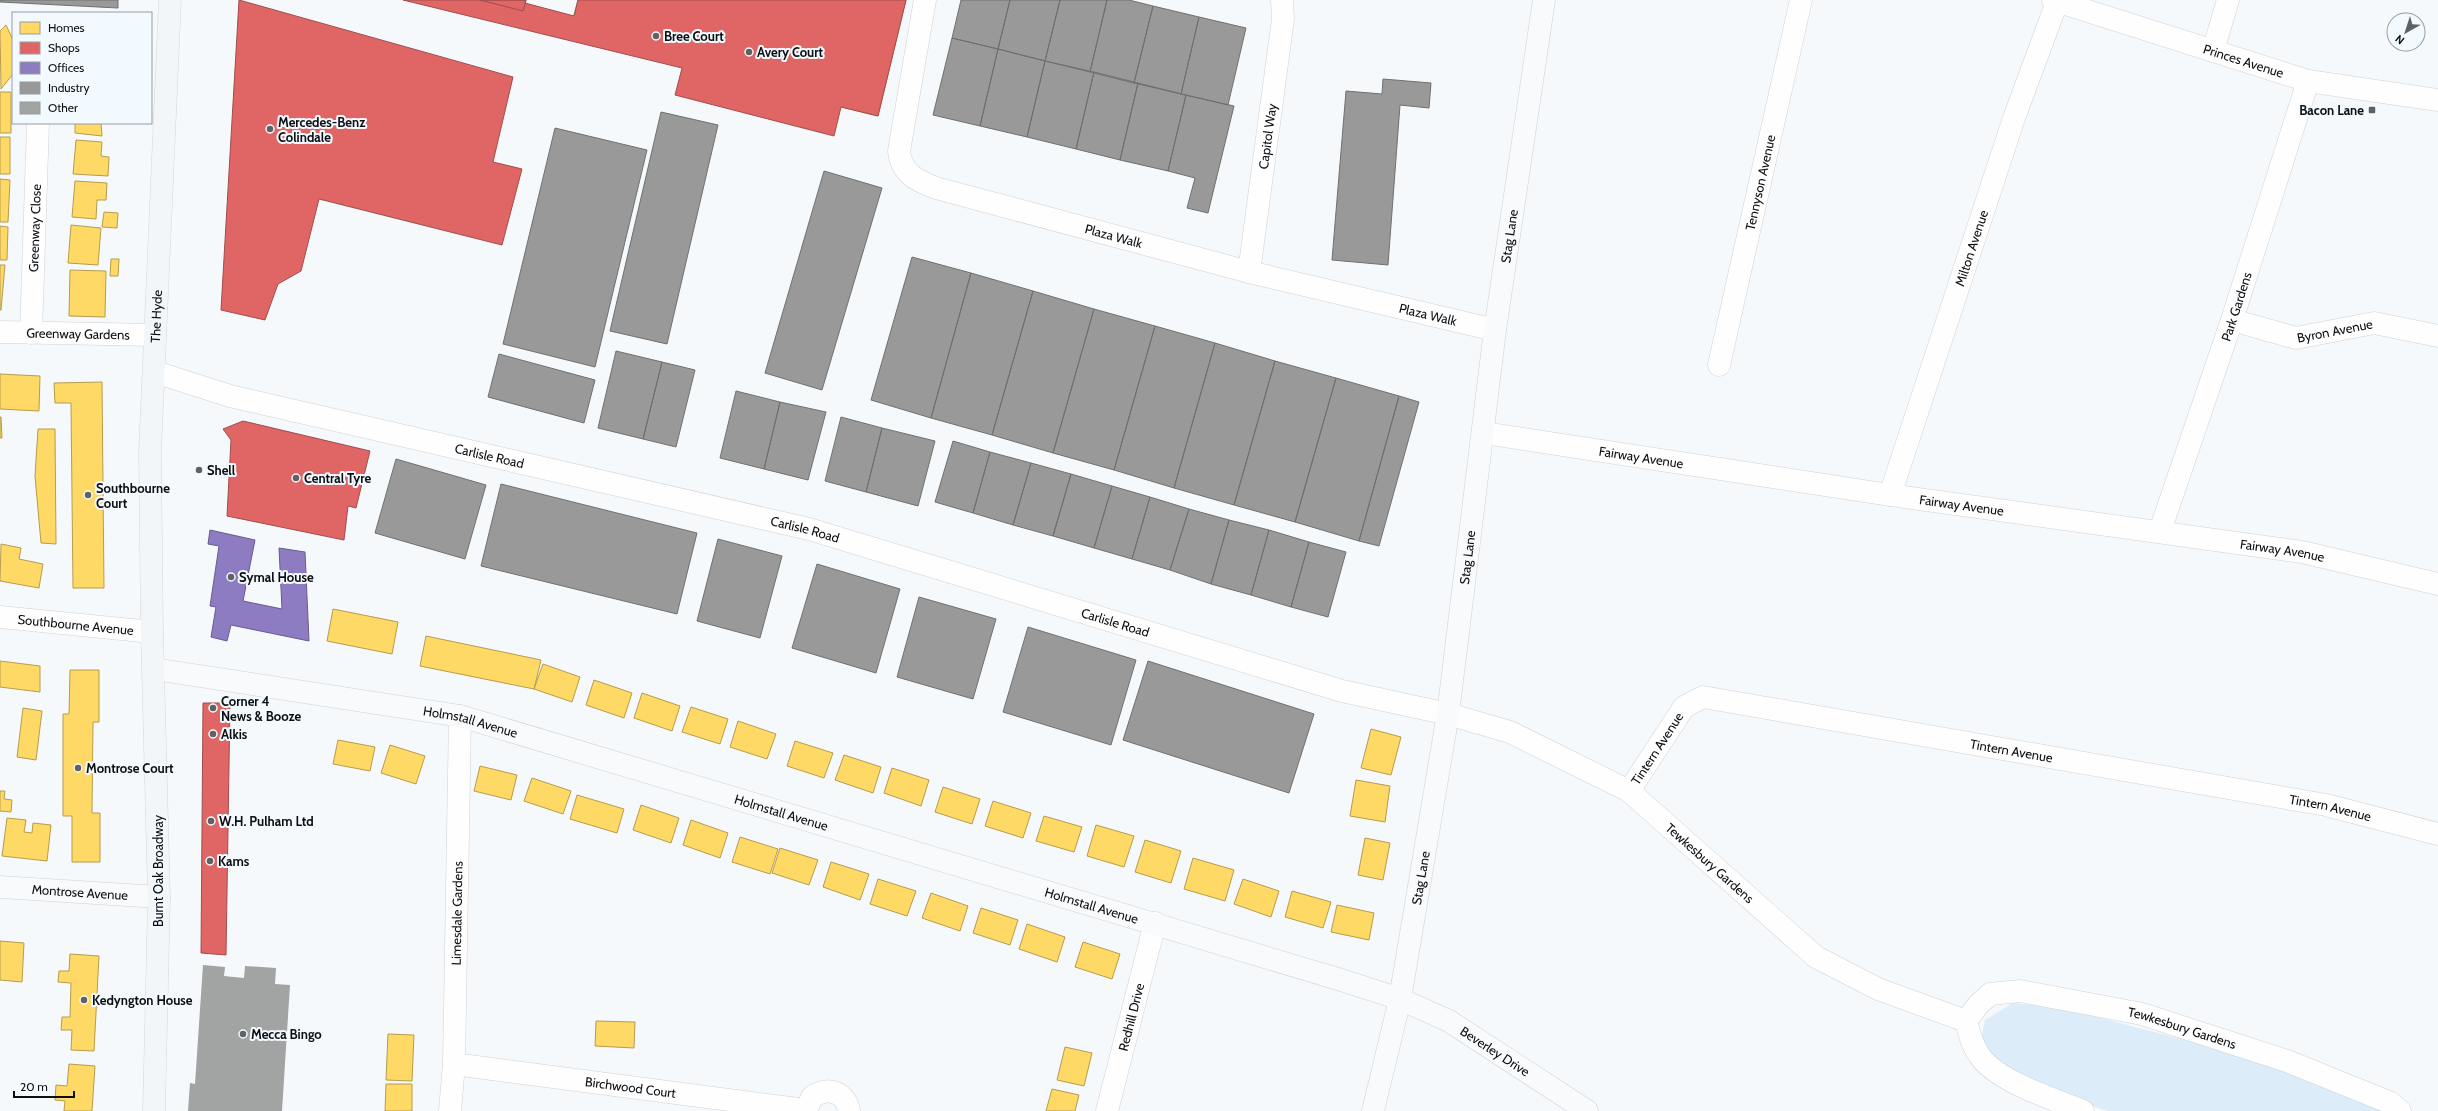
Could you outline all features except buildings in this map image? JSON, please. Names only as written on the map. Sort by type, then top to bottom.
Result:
[{"type":"main road","name":"The Hyde","points":[[152,632],[150,452],[155,372],[155,336],[170,0]]},
{"type":"main road","name":"Burnt Oak Broadway","points":[[152,632],[159,897],[154,1111]]},
{"type":"street","name":"Plaza Walk","points":[[925,0],[899,151],[902,166],[908,173],[923,184],[1249,272],[1495,330]]},
{"type":"street","name":"Capitol Way","points":[[1249,272],[1283,19],[1282,0]]},
{"type":"street","name":"Stag Lane","points":[[1373,1111],[1400,999],[1448,714],[1484,433],[1495,330],[1544,0]]},
{"type":"street","name":"Tennyson Avenue","points":[[1719,366],[1801,0]]},
{"type":"street","points":[[2213,51],[2228,0]]},
{"type":"street","name":"Princes Avenue","points":[[2055,1],[2308,81],[2438,100]]},
{"type":"street","name":"Milton Avenue","points":[[1890,495],[2014,118],[2055,1]]},
{"type":"street","name":"Park Gardens","points":[[2160,531],[2232,320],[2308,81]]},
{"type":"street","name":"Greenway Close","points":[[31,333],[38,124]]},
{"type":"street","name":"Byron Avenue","points":[[2232,320],[2296,338],[2374,323],[2438,336]]},
{"type":"street","name":"Greenway Gardens","points":[[0,332],[155,336]]},
{"type":"street","name":"Carlisle Road","points":[[155,372],[230,396],[809,529],[1342,691],[1448,714]]},
{"type":"street","name":"Fairway Avenue","points":[[1484,433],[1890,495],[2160,531],[2302,552],[2438,584]]},
{"type":"street","name":"Southbourne Avenue","points":[[0,617],[152,632]]},
{"type":"street","name":"Holmstall Avenue","points":[[154,669],[460,716],[1155,923],[1400,999]]},
{"type":"street","name":"Tintern Avenue","points":[[1629,791],[1684,707],[1703,697],[2326,805],[2438,834]]},
{"type":"street","name":"Tewkesbury Gardens","points":[[1448,714],[1510,732],[1629,791],[1816,957],[1878,989],[1966,1021],[1978,1005],[1990,994],[2020,991],[2142,1014],[2287,1061],[2391,1103],[2400,1111]]},
{"type":"street","name":"Limesdale Gardens","points":[[450,1111],[454,1064],[460,716]]},
{"type":"street","name":"Montrose Avenue","points":[[0,887],[159,897]]},
{"type":"street","name":"Redhill Drive","points":[[1107,1111],[1155,923]]},
{"type":"street","name":"Beverley Drive","points":[[1400,999],[1449,1021],[1587,1111]]},
{"type":"street","points":[[1966,1021],[1970,1039],[1979,1056],[1995,1070],[2017,1084],[2083,1111]]},
{"type":"street","name":"Birchwood Court","points":[[454,1064],[806,1110],[812,1097],[825,1091],[839,1094],[848,1104],[849,1111]]},
{"type":"shaded area","points":[[2013,1003],[2062,1008],[2216,1048],[2309,1079],[2384,1111],[2108,1111],[2077,1101],[2037,1084],[2001,1063],[1989,1052],[1982,1041],[1985,1020]]},
{"type":"place","name":"Bree Court","points":[[656,36]]},
{"type":"place","name":"Avery Court","points":[[749,52]]},
{"type":"place","name":"Bacon Lane","points":[[2372,110]]},
{"type":"place","name":"Mercedes-Benz Colindale","points":[[270,129]]},
{"type":"place","name":"Shell","points":[[199,470]]},
{"type":"place","name":"Central Tyre","points":[[296,478]]},
{"type":"place","name":"Southbourne Court","points":[[88,495]]},
{"type":"place","name":"Symal House","points":[[231,577]]},
{"type":"place","name":"Corner 4 News & Booze","points":[[213,708]]},
{"type":"place","name":"Alkis","points":[[213,734]]},
{"type":"place","name":"Montrose Court","points":[[78,768]]},
{"type":"place","name":"W.H. Pulham Ltd","points":[[211,821]]},
{"type":"place","name":"Kams","points":[[210,861]]},
{"type":"place","name":"Kedyngton House","points":[[84,1000]]},
{"type":"place","name":"Mecca Bingo","points":[[243,1034]]}]
